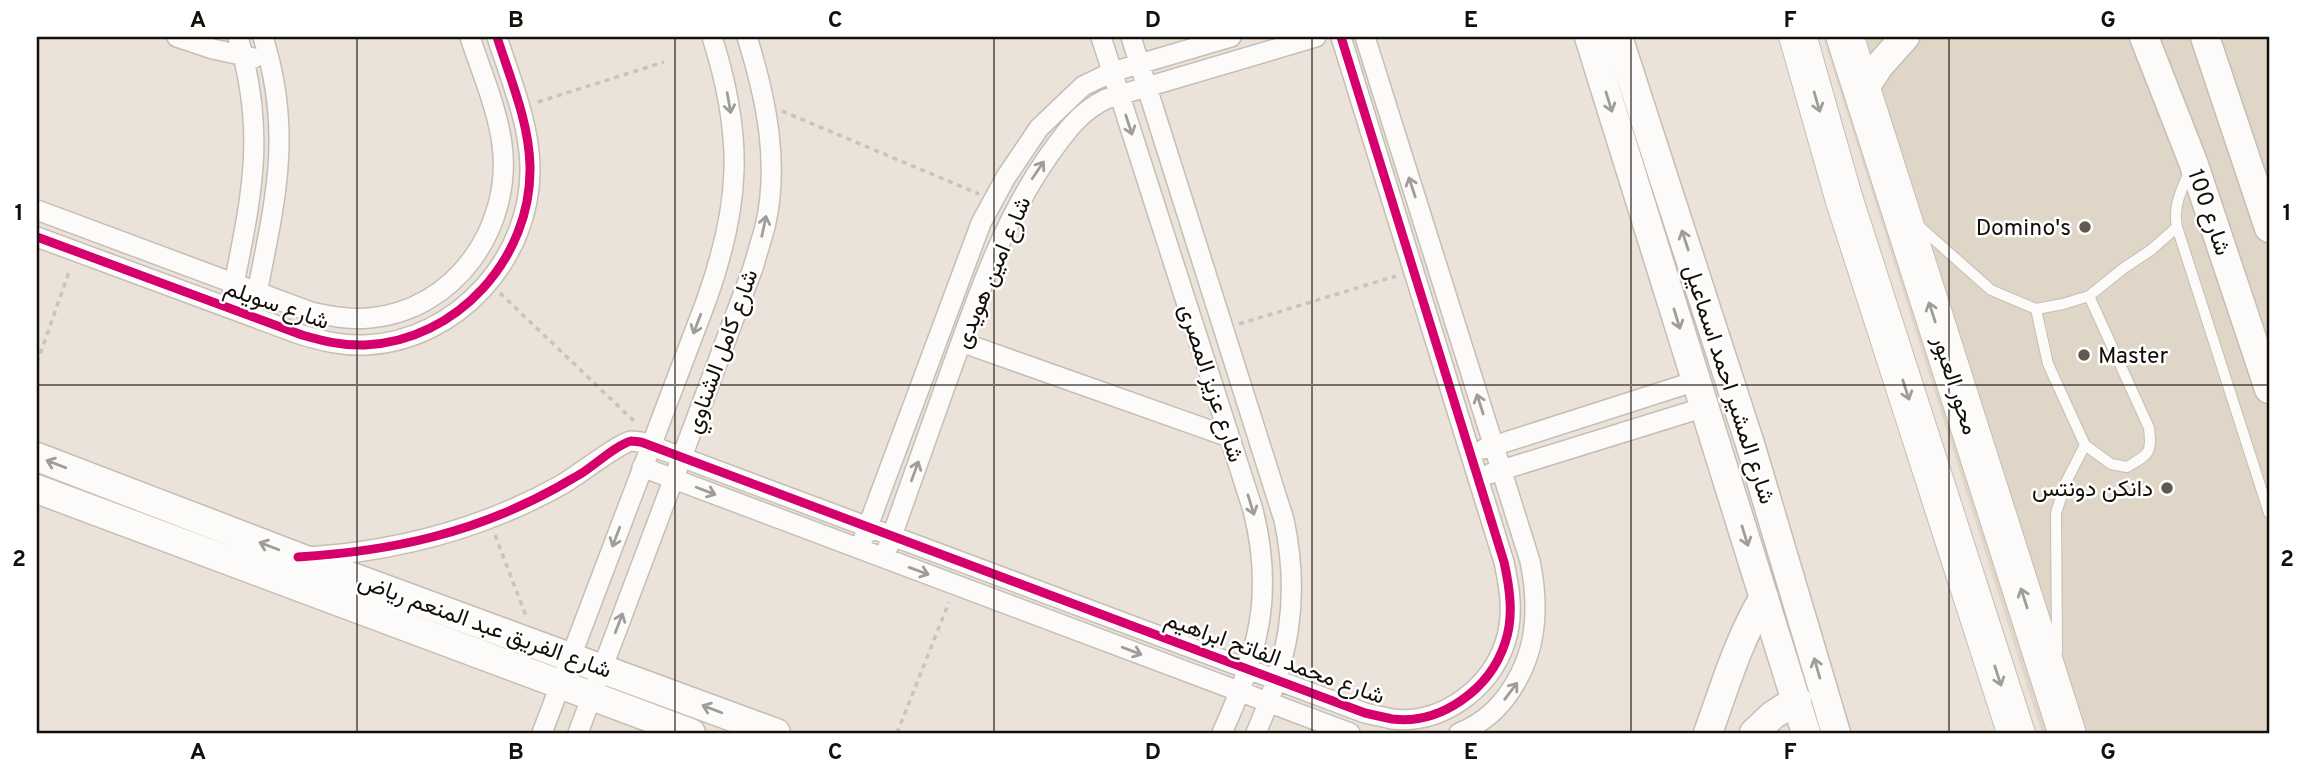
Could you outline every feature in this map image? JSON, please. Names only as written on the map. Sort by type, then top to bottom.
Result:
[{"type":"highway","points":[[1798,37],[1844,199],[2016,733]]},
{"type":"highway","name":"محور العبور","points":[[1845,37],[2056,684],[2067,733]]},
{"type":"street","points":[[177,37],[244,57],[269,60]]},
{"type":"street","points":[[229,309],[249,208],[256,148],[253,107],[238,37]]},
{"type":"street","points":[[253,317],[275,201],[280,153],[279,116],[262,37]]},
{"type":"street","name":"شارع سويلم","points":[[37,211],[311,312],[339,318],[370,318],[401,312],[429,299],[454,281],[475,258],[489,232],[499,204],[503,174],[502,144],[496,115],[470,37]]},
{"type":"street","name":"شارع سويلم","points":[[37,237],[229,309],[334,344],[366,345],[396,341],[426,331],[453,316],[477,296],[497,272],[522,220],[530,168],[528,141],[497,37]]},
{"type":"street","name":"شارع كامل الشناوي","points":[[542,733],[720,264],[730,225],[735,184],[734,143],[730,102],[712,37]]},
{"type":"street","name":"شارع كامل الشناوي","points":[[578,733],[753,268],[765,225],[771,181],[770,136],[747,37]]},
{"type":"street","name":"شارع عزيز المصرى","points":[[1101,37],[1261,540],[1263,601],[1248,670],[1222,733]]},
{"type":"street","name":"شارع عزيز المصرى","points":[[1131,37],[1284,520],[1289,544],[1292,569],[1291,619],[1277,681],[1256,733]]},
{"type":"street","name":"شارع امين هويدى","points":[[884,558],[1003,233],[1034,177],[1066,131],[1085,111],[1106,99],[1316,37]]},
{"type":"street","name":"شارع محمد الفاتح ابراهيم","points":[[652,442],[682,457],[1365,713],[1394,719],[1423,717],[1451,708],[1475,691],[1494,669],[1506,642],[1511,614],[1510,587],[1341,37]]},
{"type":"street","points":[[1365,37],[1534,579],[1536,619],[1531,651],[1519,681],[1499,706],[1483,720],[1459,733]]},
{"type":"street","name":"شارع المشير احمد اسماعيل","points":[[1589,37],[1806,733]]},
{"type":"street","name":"شارع المشير احمد اسماعيل","points":[[1618,37],[1743,422],[1836,733]]},
{"type":"street","points":[[1862,92],[1905,37]]},
{"type":"street","name":"شارع 100","points":[[2144,37],[2193,162],[2269,389]]},
{"type":"street","points":[[2205,37],[2269,228]]},
{"type":"street","points":[[1227,38],[1230,64]]},
{"type":"street","name":"شارع امين هويدى","points":[[859,549],[965,262],[993,200],[1039,128],[1077,91],[1096,78],[1227,38]]},
{"type":"street","points":[[1364,110],[1385,103]]},
{"type":"street","points":[[961,342],[1229,437]]},
{"type":"street","points":[[1470,453],[1601,411],[1700,394]]},
{"type":"street","points":[[1478,477],[1608,437],[1700,394]]},
{"type":"street","points":[[1601,411],[1608,437]]},
{"type":"street","points":[[298,557],[396,547],[443,536],[489,520],[536,499],[631,441],[652,442]]},
{"type":"street","name":"شارع الفريق عبد المنعم رياض","points":[[37,457],[298,557],[776,733]]},
{"type":"street","name":"شارع محمد الفاتح ابراهيم","points":[[642,467],[1349,733]]},
{"type":"street","name":"شارع الفريق عبد المنعم رياض","points":[[37,489],[691,733]]},
{"type":"street","points":[[1708,733],[1735,655],[1747,626],[1764,597]]},
{"type":"street","points":[[1754,733],[1773,715],[1797,700]]},
{"type":"lane","points":[[2193,162],[2177,200],[2177,227],[2269,513]]},
{"type":"lane","points":[[1898,206],[1928,236],[1991,290],[2036,309],[2089,296],[2177,227]]},
{"type":"lane","points":[[2036,309],[2048,364],[2085,445],[2111,464],[2127,467],[2144,456],[2151,446],[2149,428],[2089,296]]},
{"type":"lane","points":[[2057,657],[2056,513],[2066,482],[2085,445]]},
{"type":"path","points":[[519,107],[664,62]]},
{"type":"path","points":[[764,104],[993,200]]},
{"type":"path","points":[[37,363],[76,252]]},
{"type":"path","points":[[1223,329],[1414,271]]},
{"type":"path","points":[[488,282],[652,442]]},
{"type":"path","points":[[489,520],[537,644]]},
{"type":"path","points":[[897,733],[956,585]]},
{"type":"shaded area","points":[[1823,37],[2269,37],[2269,733],[2042,733]]},
{"type":"cycle path","points":[[37,237],[302,335],[325,341],[365,345],[399,340],[430,328],[458,311],[483,288],[503,262],[518,232],[527,200],[530,166],[526,133],[497,37]]},
{"type":"cycle path","points":[[298,557],[367,550],[464,528],[527,503],[558,487],[625,443],[641,442],[1365,713],[1392,719],[1410,719],[1445,710],[1476,689],[1498,660],[1508,633],[1508,582],[1341,37]]},
{"type":"place","name":"Domino's","points":[[2085,227]]},
{"type":"place","name":"Master","points":[[2084,355]]},
{"type":"place","name":"دانكن دونتس","points":[[2167,488]]}]
